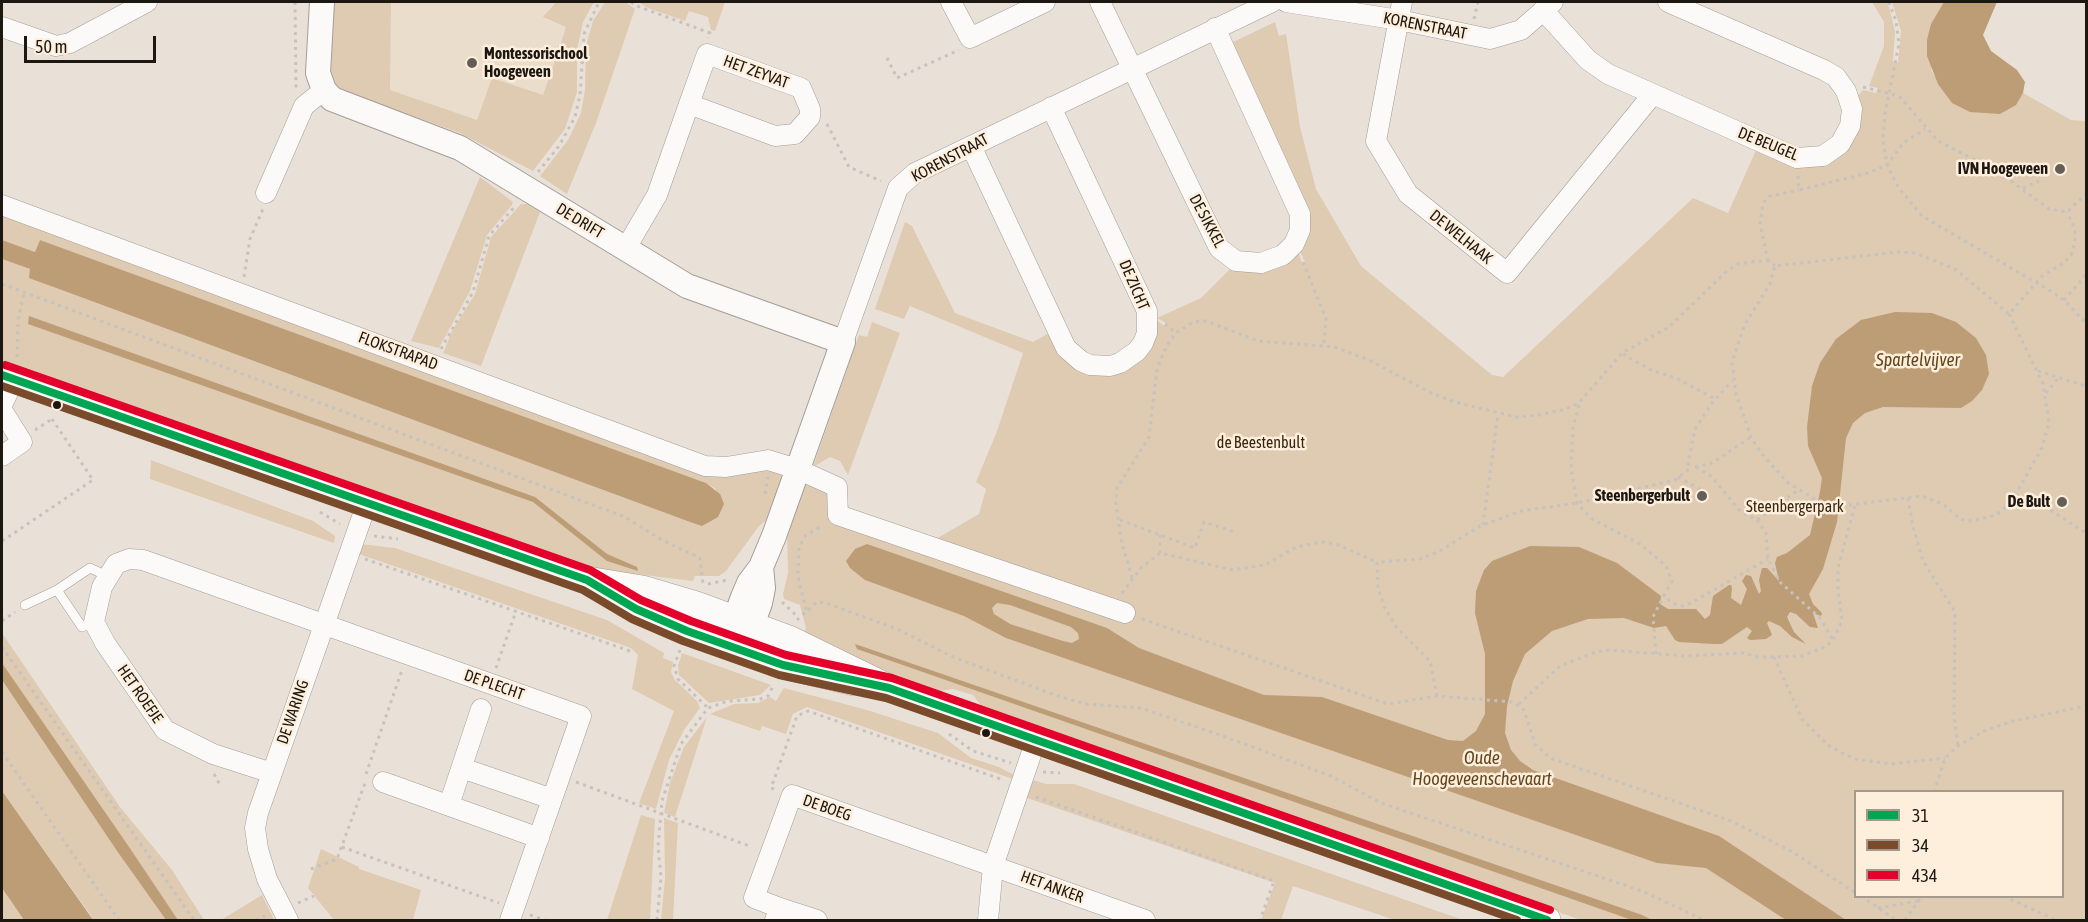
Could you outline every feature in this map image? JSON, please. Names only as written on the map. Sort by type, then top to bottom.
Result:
[{"type":"main road","points":[[8,377],[587,580],[642,589],[744,622],[791,639],[889,688],[1537,919]]},
{"type":"main road","points":[[587,580],[636,609],[734,648],[783,665],[889,688]]},
{"type":"street","points":[[2,27],[56,46],[70,42],[147,2]]},
{"type":"street","points":[[266,193],[304,106],[324,90],[318,73],[322,2]]},
{"type":"street","points":[[951,2],[970,38],[1046,2]]},
{"type":"street","name":"DE SIKKEL","points":[[1100,2],[1219,248],[1236,261],[1253,264],[1276,258],[1294,244]]},
{"type":"street","name":"KORENSTRAAT","points":[[734,648],[744,622],[764,588],[761,567],[898,188],[915,173],[1272,2]]},
{"type":"street","name":"KORENSTRAAT","points":[[1286,2],[1401,11],[1490,39],[1521,30],[1548,6]]},
{"type":"street","points":[[1668,2],[1824,70],[1836,78],[1846,91]]},
{"type":"street","name":"DE BEUGEL","points":[[1548,6],[1596,67],[1797,159],[1823,156],[1834,150],[1845,138],[1852,119],[1846,91]]},
{"type":"street","name":"DE WELHAAK","points":[[1401,11],[1376,141],[1408,194],[1507,273],[1653,94]]},
{"type":"street","points":[[1215,28],[1298,207],[1301,222],[1294,244]]},
{"type":"street","name":"HET ZEYVAT","points":[[626,248],[657,195],[707,54],[801,88],[810,109],[810,117]]},
{"type":"street","name":"DE DRIFT","points":[[324,90],[342,105],[460,148],[687,286],[843,342]]},
{"type":"street","points":[[689,104],[775,136],[795,134],[810,117]]},
{"type":"street","name":"DE ZICHT","points":[[971,146],[1061,339],[1073,355],[1090,365],[1110,366],[1128,359],[1143,343],[1147,333],[1148,315],[1144,301],[1051,107]]},
{"type":"street","name":"FLOKSTRAPAD","points":[[2,205],[705,466],[726,467],[768,460],[797,469]]},
{"type":"street","points":[[2,405],[8,377]]},
{"type":"street","points":[[2,410],[22,442],[2,456]]},
{"type":"street","points":[[797,469],[837,487],[838,514],[1119,611]]},
{"type":"street","name":"DE WARING","points":[[288,921],[267,879],[255,828],[367,502]]},
{"type":"street","points":[[94,622],[98,599],[107,576],[122,560],[143,560],[324,625]]},
{"type":"street","name":"HET ROEFJE","points":[[94,622],[105,643],[165,730],[213,754],[272,773]]},
{"type":"street","name":"DE PLECHT","points":[[324,625],[581,716],[513,915]]},
{"type":"street","name":"DE PLECHT","points":[[449,805],[481,709]]},
{"type":"street","points":[[988,921],[993,866],[1035,740]]},
{"type":"street","points":[[462,768],[552,799]]},
{"type":"street","points":[[383,782],[539,837]]},
{"type":"street","name":"DE BOEG","points":[[817,921],[778,914],[754,898],[792,795],[993,866]]},
{"type":"street","name":"HET ANKER","points":[[993,866],[1145,921]]},
{"type":"lane","points":[[25,605],[57,590],[90,568],[107,576]]},
{"type":"lane","points":[[57,590],[82,627],[94,622]]},
{"type":"path","points":[[295,2],[294,80],[304,106]]},
{"type":"path","points":[[631,2],[710,33],[705,49],[707,54]]},
{"type":"path","points":[[1889,2],[1896,21],[1899,44],[1883,133],[1887,165],[1905,198],[1922,216],[2064,300],[2086,323]]},
{"type":"path","points":[[887,58],[897,78],[966,47],[970,38]]},
{"type":"path","points":[[558,47],[581,53]]},
{"type":"path","points":[[1846,91],[1863,87],[1889,92],[1903,99],[1925,129],[1938,141],[2023,188],[2049,209],[2067,212]]},
{"type":"path","points":[[810,117],[826,121],[849,168],[898,188]]},
{"type":"path","points":[[1768,261],[1760,223],[1763,203],[1770,196],[1848,179],[1887,165],[1903,143],[1925,129]]},
{"type":"path","points":[[1797,159],[1799,190]]},
{"type":"path","points":[[2023,188],[2039,181]]},
{"type":"path","points":[[241,294],[250,239],[265,203],[266,193]]},
{"type":"path","points":[[2067,212],[2086,194]]},
{"type":"path","points":[[2009,314],[2037,282],[2064,263],[2073,250],[2075,229],[2067,212]]},
{"type":"path","points":[[1294,244],[1301,254],[1311,285],[1323,308],[1326,331],[1324,345]]},
{"type":"path","points":[[1132,579],[1121,539],[1116,503],[1117,488],[1149,436],[1157,369],[1167,345],[1176,333],[1193,322],[1206,321],[1258,341],[1324,345],[1371,361],[1431,393],[1455,402],[1516,417],[1539,415],[1566,410],[1579,403],[1622,353],[1669,327],[1727,270],[1738,264],[1768,261],[1775,266],[1898,252],[1915,253],[1955,268],[2009,314],[2038,371],[2046,393],[2049,422],[2042,448],[2011,502],[1996,515],[1972,521],[1960,519],[1943,504],[1922,496],[1844,505],[1816,500],[1798,490],[1771,468],[1751,436],[1732,380],[1732,362],[1736,343],[1754,307],[1770,284],[1775,266]]},
{"type":"path","points":[[2064,300],[2086,275]]},
{"type":"path","points":[[2,284],[625,517],[662,540],[700,558],[703,585]]},
{"type":"path","points":[[8,377],[24,293]]},
{"type":"path","points":[[1148,315],[1176,333]]},
{"type":"path","points":[[1623,354],[1651,370],[1676,378],[1716,399]]},
{"type":"path","points":[[2038,371],[2086,386]]},
{"type":"path","points":[[2046,393],[2060,376]]},
{"type":"path","points":[[1690,468],[1688,463],[1695,429],[1732,380]]},
{"type":"path","points":[[1579,403],[1573,428],[1571,459],[1577,503],[1592,519],[1640,544],[1666,566],[1672,581],[1655,611],[1652,632],[1656,654]]},
{"type":"path","points":[[21,440],[60,414]]},
{"type":"path","points":[[1483,525],[1498,414]]},
{"type":"path","points":[[2,541],[93,480],[52,419]]},
{"type":"path","points":[[1160,553],[1223,569],[1247,569],[1271,563],[1296,547],[1322,542],[1336,544],[1377,562],[1420,559],[1438,552],[1483,525],[1521,511],[1577,503],[1678,477],[1690,468],[1712,463],[1751,436]]},
{"type":"path","points":[[1696,467],[1712,477],[1740,511],[1761,523],[1769,542],[1768,559],[1780,582],[1820,618],[1833,640]]},
{"type":"path","points":[[1678,477],[1703,491]]},
{"type":"path","points":[[1757,520],[1798,490]]},
{"type":"path","points":[[1908,498],[1913,527],[1923,561],[1955,612],[1954,715],[1958,746]]},
{"type":"path","points":[[2011,502],[2026,500],[2039,502],[2086,533]]},
{"type":"path","points":[[1519,704],[1560,666],[1584,655],[1609,650],[1685,656],[1744,653],[1774,657],[1812,654],[1833,640],[1842,621],[1838,568],[1855,505]]},
{"type":"path","points":[[806,610],[798,576],[799,549],[804,537],[838,514]]},
{"type":"path","points":[[1120,520],[1195,548],[1204,522],[1235,532]]},
{"type":"path","points":[[1160,535],[1160,553],[1132,579],[1119,611],[1377,702],[1396,704],[1437,696],[1478,697],[1519,704],[1527,715],[1535,744],[1550,758],[1731,821],[1791,851],[1854,892]]},
{"type":"path","points":[[349,553],[630,651]]},
{"type":"path","points":[[1664,595],[1671,603],[1682,606],[1691,603],[1768,559]]},
{"type":"path","points":[[1377,562],[1378,588],[1384,607],[1396,628],[1430,661],[1437,696]]},
{"type":"path","points":[[798,617],[822,602],[897,629],[950,656],[1055,695],[1085,704],[1142,708],[1331,776],[1381,803],[1642,891],[1704,921]]},
{"type":"path","points":[[491,684],[516,610]]},
{"type":"path","points":[[2,647],[194,921]]},
{"type":"path","points":[[680,649],[674,666],[676,675],[708,708]]},
{"type":"path","points":[[311,869],[338,860],[408,655]]},
{"type":"path","points":[[1774,657],[1802,719],[1828,745],[1855,759],[1891,764],[1945,758]]},
{"type":"path","points":[[657,921],[661,877],[658,847],[661,814],[669,775],[681,744],[708,708],[728,701],[753,700],[768,696],[775,682]]},
{"type":"path","points":[[1935,790],[1945,758],[1958,746],[1984,730],[2013,721],[2086,706]]},
{"type":"path","points":[[792,795],[771,788],[796,716],[808,711],[1274,881],[1260,921]]},
{"type":"path","points":[[2,752],[119,921]]},
{"type":"path","points":[[560,776],[770,854]]},
{"type":"path","points":[[342,847],[513,915]]},
{"type":"path","points":[[1863,898],[1896,921]]},
{"type":"path","points":[[1905,921],[1921,898]]},
{"type":"path","points":[[2006,898],[2055,921]]},
{"type":"path","points":[[1878,908],[1918,900]]},
{"type":"shaded area","name":"Montessorischool Hoogeveen","points":[[391,2],[556,2],[549,7],[546,20],[566,27],[543,95],[477,120],[390,90]]},
{"type":"green space","points":[[333,2],[391,2],[390,90],[477,120],[492,78],[543,95],[559,49],[577,55],[577,92],[565,129],[533,171],[460,133],[343,91],[335,84],[331,72]]},
{"type":"green space","points":[[556,2],[594,2],[583,22],[577,50],[560,46],[566,27],[543,17]]},
{"type":"green space","points":[[605,2],[626,2],[635,9],[596,123],[567,194],[540,176],[568,140],[581,113],[585,90],[586,45],[593,21]]},
{"type":"green space","points":[[638,2],[725,2],[715,31],[711,30],[708,17],[689,11],[685,21],[648,8]]},
{"type":"green space","name":"Steenbergerpark","points":[[1872,2],[1887,2],[1895,31],[1893,62],[1898,63],[1901,31],[1892,2],[1944,2],[1931,70],[1952,103],[2015,105],[2023,93],[2071,120],[2086,121],[2086,920],[1581,920],[984,710],[973,695],[953,689],[939,691],[801,639],[806,628],[800,605],[784,599],[783,594],[788,573],[787,528],[801,484],[808,481],[820,483],[843,506],[936,539],[979,514],[986,489],[976,482],[997,431],[1023,353],[910,306],[904,319],[875,309],[905,222],[912,226],[955,313],[1033,342],[1051,332],[1111,371],[1154,319],[1165,326],[1166,323],[1157,318],[1201,298],[1233,266],[1297,249],[1302,263],[1305,262],[1298,247],[1301,243],[1229,44],[1275,22],[1279,36],[1286,34],[1300,127],[1316,189],[1361,266],[1492,375],[1503,377],[1693,198],[1728,213],[1757,148],[1800,168],[1802,165],[1826,162],[1857,97],[1863,90],[1876,93],[1878,88],[1869,86],[1884,46],[1884,22]]},
{"type":"green space","points":[[480,177],[513,202],[512,205],[487,235],[470,291],[439,348],[411,341]]},
{"type":"green space","points":[[521,204],[527,204],[540,212],[481,366],[443,353],[452,331],[475,294],[491,237]]},
{"type":"green space","points":[[2,211],[707,471],[780,468],[785,478],[769,518],[759,526],[726,571],[719,576],[695,576],[693,581],[636,574],[606,577],[2,361],[2,259],[30,269],[53,287],[690,522],[702,525],[716,489],[706,483],[40,240],[35,252],[2,240]]},
{"type":"green space","points":[[872,322],[900,333],[848,475],[840,461],[830,457],[813,467],[859,335],[867,337]]},
{"type":"green space","points":[[151,460],[313,521],[335,536],[334,543],[150,479]]},
{"type":"green space","points":[[360,544],[395,548],[607,620],[664,653],[663,658],[673,662],[671,672],[675,680],[697,701],[700,708],[684,730],[669,760],[656,809],[639,803],[674,711],[632,689],[638,655],[631,648],[356,553]]},
{"type":"green space","points":[[2,633],[120,807],[172,870],[204,920],[178,920],[2,663]]},
{"type":"green space","points":[[682,653],[771,685],[760,695],[709,703],[679,675],[678,666]]},
{"type":"green space","points":[[2,680],[166,920],[94,920],[2,791]]},
{"type":"green space","points":[[784,688],[867,710],[938,733],[971,758],[999,767],[1014,775],[1013,779],[807,707],[793,714],[786,734],[762,726],[760,731],[710,714],[734,704],[758,703],[770,697],[776,701]]},
{"type":"green space","points":[[707,717],[675,817],[664,813],[670,783],[684,747]]},
{"type":"green space","points":[[1033,780],[1046,784],[1074,784],[1463,920],[1395,920],[1293,886],[1281,920],[1261,920],[1275,883],[1024,797]]},
{"type":"green space","points":[[641,815],[655,819],[650,920],[607,920]]},
{"type":"green space","points":[[664,818],[678,823],[673,920],[661,920],[665,879]]},
{"type":"green space","points":[[321,849],[359,869],[421,890],[413,920],[334,920],[308,888]]},
{"type":"green space","points":[[2,888],[24,920],[2,920]]},
{"type":"green space","points":[[262,895],[274,920],[221,920]]},
{"type":"water","points":[[1944,2],[1997,2],[1983,35],[1991,51],[2017,70],[2025,82],[2023,93],[2016,105],[2000,114],[1970,112],[1952,103],[1938,84],[1927,56],[1927,40],[1931,24]]},
{"type":"water","points":[[2,240],[35,252],[40,240],[706,483],[720,494],[724,504],[718,517],[702,526],[690,522],[29,278],[30,269],[2,259]]},
{"type":"water","points":[[1895,312],[1932,313],[1956,322],[1976,338],[1986,355],[1989,374],[1982,390],[1972,401],[1961,408],[1883,407],[1865,413],[1853,423],[1846,438],[1837,522],[1823,569],[1809,594],[1813,604],[1822,613],[1821,616],[1813,613],[1818,628],[1810,627],[1796,614],[1790,612],[1787,617],[1794,632],[1806,644],[1769,621],[1767,623],[1772,635],[1766,639],[1750,640],[1747,638],[1752,631],[1747,627],[1722,644],[1714,644],[1679,642],[1675,640],[1666,626],[1654,628],[1624,618],[1588,619],[1552,631],[1525,654],[1513,681],[1507,706],[1505,733],[1511,750],[1520,761],[1533,770],[1719,836],[1846,920],[1786,920],[1706,868],[1657,863],[1006,638],[964,616],[865,580],[850,568],[846,561],[855,549],[867,544],[1107,628],[1139,648],[1264,695],[1322,697],[1448,740],[1463,741],[1476,731],[1485,714],[1485,654],[1475,613],[1476,591],[1484,570],[1492,561],[1530,546],[1579,547],[1617,563],[1661,596],[1660,604],[1668,609],[1696,609],[1705,619],[1710,615],[1713,596],[1729,585],[1732,588],[1731,598],[1741,605],[1747,589],[1742,581],[1746,575],[1751,576],[1759,594],[1762,568],[1767,568],[1779,581],[1775,563],[1777,557],[1787,553],[1810,535],[1820,492],[1822,478],[1808,446],[1807,427],[1812,386],[1820,363],[1836,339],[1861,320]],"holes":[[[997,603],[1010,605],[1071,627],[1078,633],[1079,639],[1072,643],[1063,641],[1010,624],[994,614],[992,608]]]},
{"type":"water","points":[[29,316],[535,497],[607,554],[637,567],[638,571],[607,561],[533,502],[28,324]]},
{"type":"water","points":[[855,644],[1652,920],[1632,920],[857,649]]},
{"type":"water","points":[[2,663],[178,920],[166,920],[117,851],[2,680]]},
{"type":"water","points":[[2,791],[94,920],[24,920],[2,888]]},
{"type":"transit line","name":"434","points":[[5,365],[590,570],[641,600],[691,621],[786,655],[892,678],[1550,910]]},
{"type":"transit line","name":"31","points":[[2,375],[587,580],[636,609],[687,631],[783,665],[889,688],[1547,920]]},
{"type":"transit line","name":"34","points":[[2,386],[583,590],[632,619],[683,641],[779,675],[886,698],[1517,920]]},
{"type":"place","name":"Montessorischool Hoogeveen","points":[[472,63]]},
{"type":"place","name":"IVN Hoogeveen","points":[[2060,169]]},
{"type":"place","name":"Steenbergerbult","points":[[1702,496]]},
{"type":"place","name":"De Bult","points":[[2062,502]]},
{"type":"water label","name":"Spartelvijver","points":[[1918,360]]},
{"type":"water label","name":"Oude Hoogeveenschevaart","points":[[1482,768]]},
{"type":"park label","name":"de Beestenbult","points":[[1261,443]]}]
